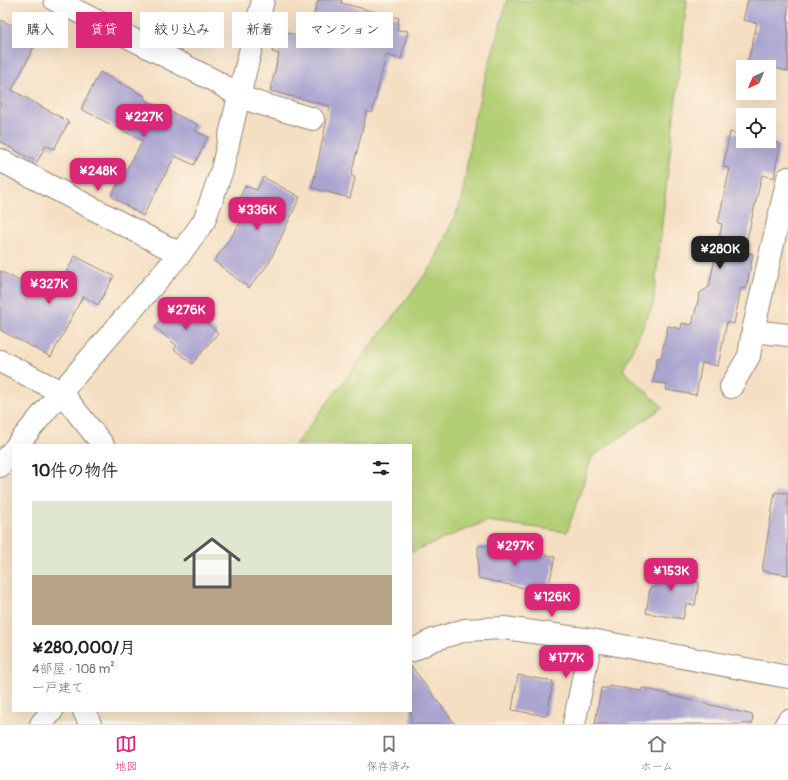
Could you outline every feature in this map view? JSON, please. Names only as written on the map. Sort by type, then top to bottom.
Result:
[{"type":"street","points":[[55,0],[208,78],[239,96],[313,118]]},
{"type":"street","points":[[18,444],[180,254],[204,221],[222,170],[263,0]]},
{"type":"street","points":[[0,160],[180,254]]},
{"type":"street","points":[[731,387],[749,356],[788,178]]},
{"type":"street","points":[[754,331],[788,335]]},
{"type":"street","points":[[0,361],[61,392],[102,444]]},
{"type":"street","points":[[0,466],[12,451]]},
{"type":"street","points":[[412,650],[433,640],[465,630],[504,628],[591,640],[788,677]]},
{"type":"street","points":[[574,724],[591,640]]},
{"type":"street","points":[[41,724],[51,712]]},
{"type":"street","points":[[84,712],[90,724]]},
{"type":"green space","points":[[507,0],[687,0],[653,305],[623,370],[663,407],[592,457],[567,532],[487,521],[412,552],[412,444],[296,444],[432,266],[462,200],[473,123]]},
{"type":"building","points":[[318,0],[342,0],[341,3],[376,12],[315,12]]},
{"type":"building","points":[[748,0],[788,0],[788,71],[776,68],[776,60],[748,60],[757,23],[743,20]]},
{"type":"building","points":[[393,16],[399,18],[397,30],[408,31],[401,59],[386,55],[372,113],[367,111],[351,175],[355,178],[350,198],[312,188],[330,106],[270,91],[279,54],[272,52],[273,48],[288,48],[288,33],[296,35],[296,48],[393,48]]},
{"type":"building","points":[[0,20],[12,25],[12,48],[33,48],[12,90],[69,122],[54,149],[46,145],[37,162],[0,142]]},
{"type":"building","points":[[100,72],[145,96],[144,99],[198,125],[195,131],[208,137],[194,165],[175,156],[143,216],[111,196],[143,141],[81,109]]},
{"type":"building","points":[[730,132],[736,133],[736,148],[776,148],[776,143],[780,144],[774,178],[762,175],[744,252],[753,254],[746,289],[741,288],[734,324],[727,322],[718,366],[702,363],[696,395],[666,390],[667,384],[653,382],[657,358],[661,358],[668,326],[681,329],[682,323],[692,325],[700,293],[709,287],[722,224],[718,223],[730,168],[723,167]]},
{"type":"building","points":[[263,177],[300,197],[269,263],[249,288],[214,261],[246,215],[234,210],[245,186],[257,190]]},
{"type":"building","points":[[75,256],[114,276],[98,305],[83,296],[51,357],[0,330],[0,271],[53,298]]},
{"type":"building","points":[[178,299],[218,333],[192,364],[174,349],[177,346],[155,327]]},
{"type":"building","points":[[775,492],[788,493],[788,575],[762,571]]},
{"type":"building","points":[[478,546],[510,546],[555,557],[547,593],[478,578]]},
{"type":"building","points":[[659,562],[684,566],[682,579],[699,582],[695,605],[686,604],[683,619],[646,613],[650,588],[655,586]]},
{"type":"building","points":[[412,667],[455,724],[411,724],[412,712]]},
{"type":"building","points":[[518,675],[553,681],[547,716],[512,710]]},
{"type":"building","points":[[609,686],[641,691],[642,688],[753,715],[752,724],[595,724],[601,688],[607,688]]}]
